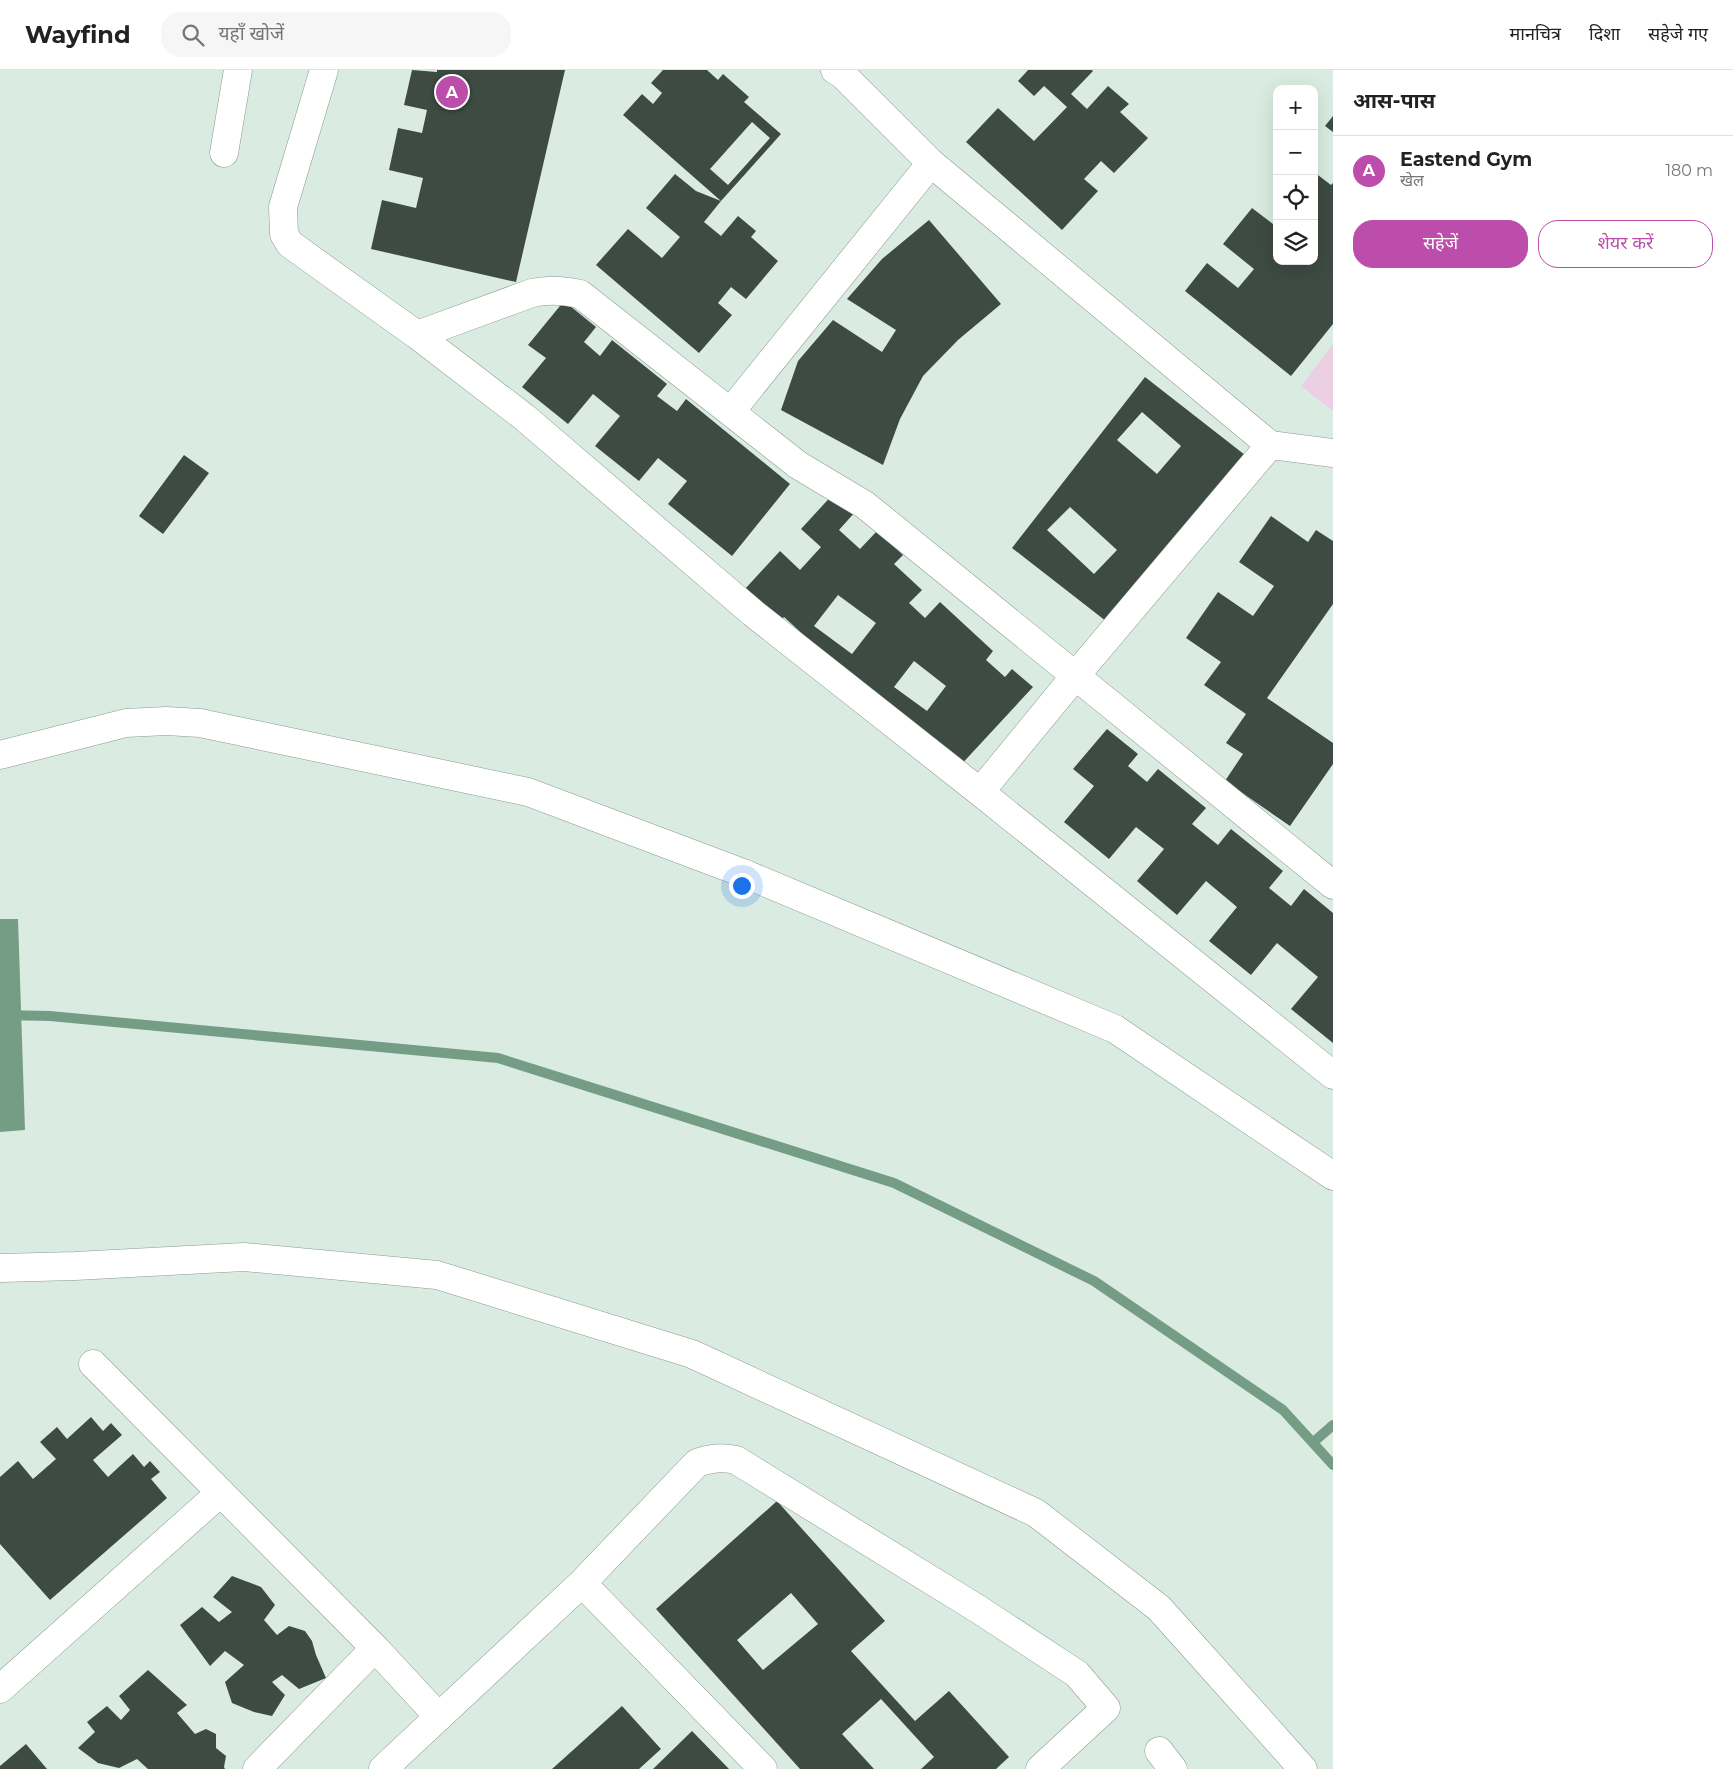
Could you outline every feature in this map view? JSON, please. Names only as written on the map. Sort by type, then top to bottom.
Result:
[{"type":"street","points":[[224,153],[238,70]]},
{"type":"street","points":[[324,70],[283,207],[284,234],[290,244],[417,335],[524,417],[753,613],[1333,1075]]},
{"type":"street","points":[[841,71],[931,163],[1270,445],[1333,453]]},
{"type":"street","points":[[731,411],[931,163]]},
{"type":"street","points":[[417,335],[532,293],[547,290],[580,294],[798,465],[865,505],[1333,885]]},
{"type":"street","points":[[980,792],[1270,445]]},
{"type":"street","points":[[0,754],[126,723],[166,721],[200,723],[528,792],[743,873],[1115,1029],[1333,1176]]},
{"type":"street","points":[[0,1268],[75,1266],[244,1256],[437,1275],[692,1354],[1036,1513],[1159,1608],[1303,1769]]},
{"type":"street","points":[[94,1364],[375,1648],[438,1717]]},
{"type":"street","points":[[383,1769],[582,1583],[697,1463],[712,1458],[724,1457],[736,1460],[978,1609],[1077,1674],[1106,1708],[1040,1769]]},
{"type":"street","points":[[0,1689],[220,1493]]},
{"type":"street","points":[[582,1583],[763,1769]]},
{"type":"street","points":[[257,1769],[375,1648]]},
{"type":"shaded area","points":[[1333,344],[1333,411],[1301,386]]},
{"type":"shaded area","points":[[0,919],[18,919],[25,1130],[0,1132]]},
{"type":"building","points":[[412,70],[437,72],[437,70],[565,70],[516,282],[371,249],[382,200],[416,208],[423,178],[389,170],[398,128],[422,133],[427,110],[404,105]]},
{"type":"building","points":[[663,70],[707,70],[718,80],[723,74],[749,97],[744,102],[781,134],[721,201],[623,115],[642,94],[653,104],[662,93],[651,83]],"holes":[[[752,122],[770,138],[728,185],[710,169]]]},
{"type":"building","points":[[1028,70],[1092,70],[1071,94],[1087,109],[1108,86],[1129,104],[1120,112],[1148,138],[1114,173],[1101,161],[1084,179],[1098,191],[1062,230],[966,142],[998,108],[1034,141],[1067,107],[1044,86],[1034,96],[1018,81]]},
{"type":"building","points":[[1333,116],[1333,132],[1325,126]]},
{"type":"building","points":[[675,174],[696,191],[721,201],[704,222],[721,236],[738,216],[756,231],[751,237],[778,261],[746,299],[731,287],[718,303],[732,315],[699,353],[596,265],[628,229],[662,258],[680,237],[646,208]]},
{"type":"building","points":[[1318,175],[1331,185],[1333,183],[1333,324],[1291,376],[1185,291],[1207,263],[1238,288],[1254,269],[1223,244],[1252,208],[1273,224],[1273,265],[1318,265]]},
{"type":"building","points":[[929,220],[1001,304],[958,340],[923,376],[900,419],[883,465],[781,410],[798,361],[833,320],[882,352],[896,330],[847,299],[882,259]]},
{"type":"building","points":[[564,301],[596,327],[584,342],[600,356],[612,340],[667,384],[657,396],[677,411],[686,399],[790,484],[732,556],[668,504],[687,481],[658,458],[639,481],[595,446],[620,416],[593,394],[568,424],[522,387],[546,358],[528,345]]},
{"type":"building","points":[[1145,377],[1245,455],[1111,625],[1012,548]],"holes":[[[1142,412],[1181,446],[1157,474],[1117,440]],[[1070,507],[1117,550],[1094,574],[1047,530]]]},
{"type":"building","points":[[184,455],[209,473],[163,534],[139,516]]},
{"type":"building","points":[[835,492],[856,511],[839,530],[860,549],[877,531],[903,555],[894,564],[922,590],[909,603],[925,618],[940,602],[993,651],[986,660],[1005,677],[1012,669],[1033,687],[958,768],[889,713],[784,617],[780,621],[745,589],[780,551],[800,570],[821,547],[801,529]],"holes":[[[838,595],[876,623],[852,654],[814,626]],[[914,661],[946,686],[927,711],[894,687]]]},
{"type":"building","points":[[1271,516],[1308,542],[1316,530],[1333,541],[1333,604],[1267,698],[1333,743],[1333,764],[1290,826],[1225,781],[1243,754],[1226,743],[1246,714],[1204,685],[1221,662],[1186,638],[1218,592],[1253,616],[1274,586],[1239,562]]},
{"type":"building","points":[[1107,729],[1138,754],[1128,766],[1147,782],[1158,769],[1206,808],[1192,824],[1218,845],[1231,829],[1283,871],[1269,888],[1291,906],[1304,889],[1333,913],[1333,1043],[1291,1009],[1318,977],[1277,943],[1251,975],[1209,941],[1237,907],[1206,881],[1177,915],[1137,881],[1164,849],[1136,827],[1109,859],[1064,822],[1094,786],[1073,769]]},
{"type":"building","points":[[91,1417],[103,1431],[111,1423],[122,1435],[93,1460],[108,1477],[133,1454],[144,1467],[150,1461],[160,1472],[151,1479],[167,1498],[50,1600],[0,1544],[0,1477],[18,1461],[33,1479],[56,1459],[40,1442],[57,1427],[67,1439]]},
{"type":"building","points":[[777,1501],[885,1621],[851,1651],[915,1721],[949,1691],[1009,1757],[996,1769],[921,1769],[934,1757],[881,1699],[842,1734],[874,1769],[800,1769],[656,1609]],"holes":[[[791,1593],[818,1624],[763,1670],[737,1640]]]},
{"type":"building","points":[[232,1576],[261,1587],[275,1605],[264,1620],[277,1635],[289,1626],[305,1631],[312,1641],[326,1678],[299,1689],[282,1675],[272,1682],[285,1695],[272,1716],[254,1712],[232,1703],[225,1682],[244,1665],[225,1651],[210,1666],[180,1625],[202,1607],[219,1622],[232,1612],[213,1597]]},
{"type":"building","points":[[148,1670],[187,1705],[177,1713],[195,1734],[206,1729],[216,1734],[216,1748],[226,1756],[225,1769],[148,1769],[137,1759],[119,1768],[98,1763],[78,1748],[95,1732],[87,1722],[107,1706],[121,1720],[130,1710],[119,1696]]},
{"type":"building","points":[[622,1706],[661,1749],[639,1769],[552,1769]]},
{"type":"building","points":[[692,1731],[729,1769],[653,1769]]},
{"type":"building","points":[[26,1744],[47,1769],[0,1769],[0,1766]]},
{"type":"waterway","points":[[0,1015],[50,1016],[498,1058],[894,1183],[1094,1281],[1283,1410],[1333,1465]]},
{"type":"waterway","points":[[1317,1439],[1333,1425]]},
{"type":"place","name":"Eastend Gym","points":[[452,92]]}]
